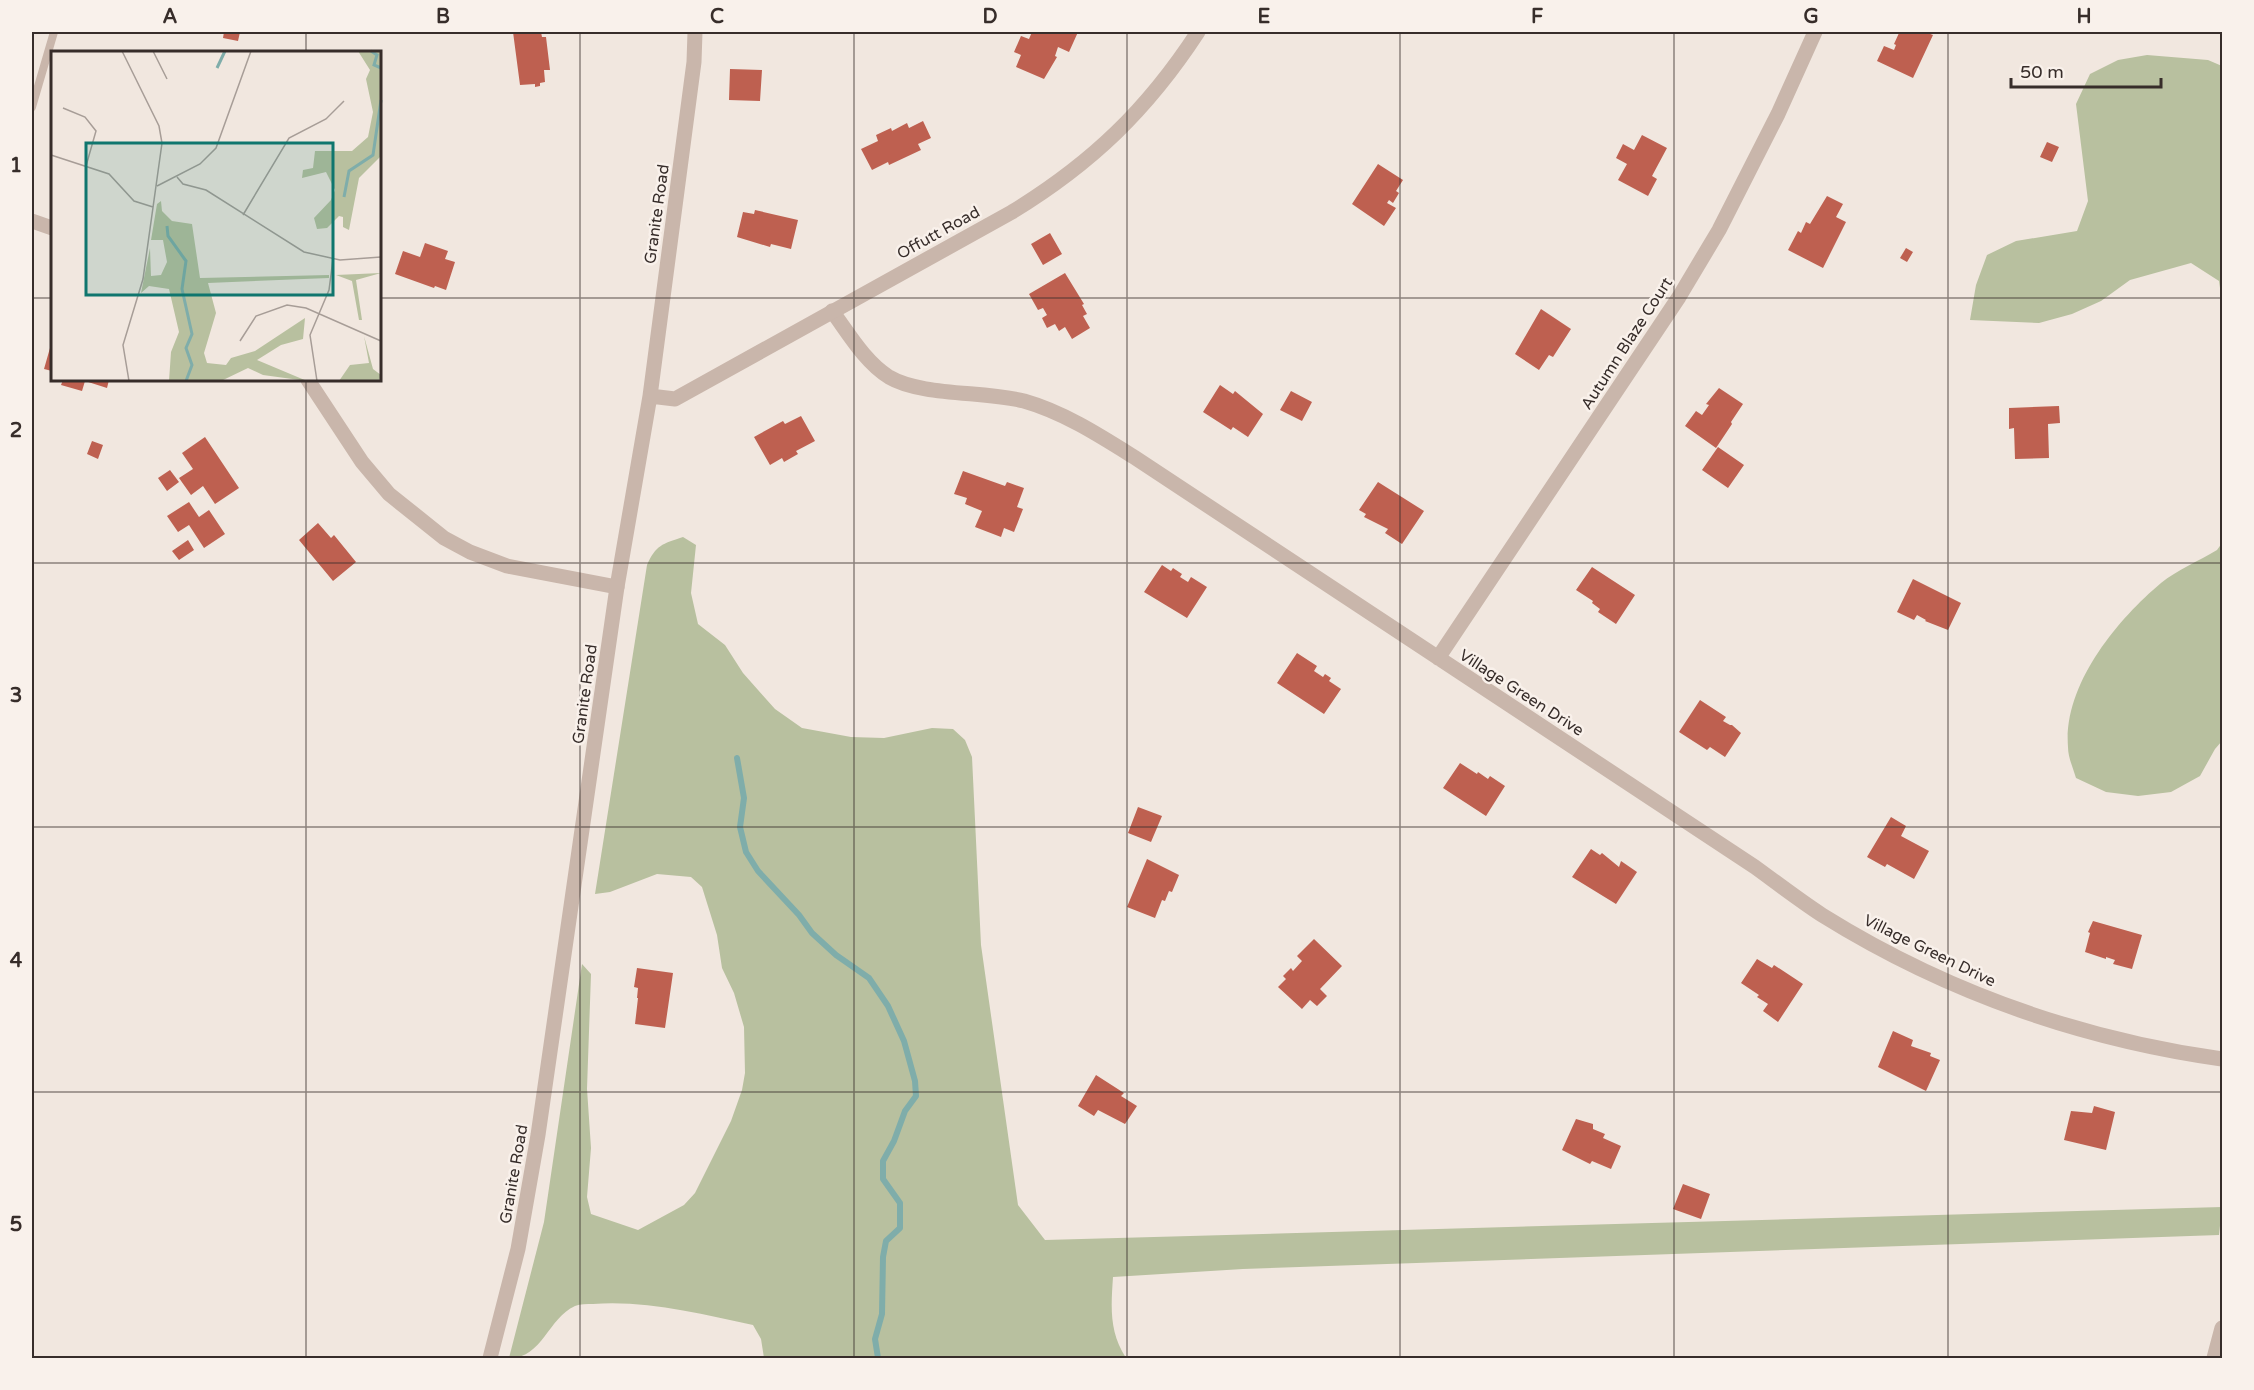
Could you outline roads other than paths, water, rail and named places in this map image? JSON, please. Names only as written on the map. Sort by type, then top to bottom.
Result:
[{"type":"street","name":"Granite Road","points":[[490,1359],[518,1249],[538,1135],[617,587],[650,396],[694,62],[695,32]]},
{"type":"street","name":"Offutt Road","points":[[650,396],[675,399],[1012,212],[1062,180],[1084,163],[1130,120],[1170,72],[1198,32]]},
{"type":"street","name":"Autumn Blaze Court","points":[[1438,658],[1696,268],[1749,174],[1815,32]]},
{"type":"street","points":[[32,221],[51,228]]},
{"type":"street","name":"Village Green Drive","points":[[832,311],[864,355],[889,377],[925,389],[986,394],[1025,402],[1093,431],[1755,867],[1820,914],[1900,959],[1992,1000],[2056,1022],[2124,1042],[2223,1059]]},
{"type":"street","points":[[309,381],[362,462],[382,486],[417,518],[444,538],[470,552],[507,566],[617,587]]},
{"type":"street","points":[[2214,1359],[2223,1328]]},
{"type":"lane","points":[[32,106],[54,32]]},
{"type":"waterway","points":[[737,758],[744,798],[740,827],[746,852],[758,871],[799,915],[812,933],[836,955],[869,978],[888,1006],[904,1041],[915,1081],[916,1096],[905,1111],[894,1141],[883,1161],[883,1179],[900,1203],[900,1228],[886,1241],[883,1257],[882,1314],[875,1339],[878,1358]]}]
